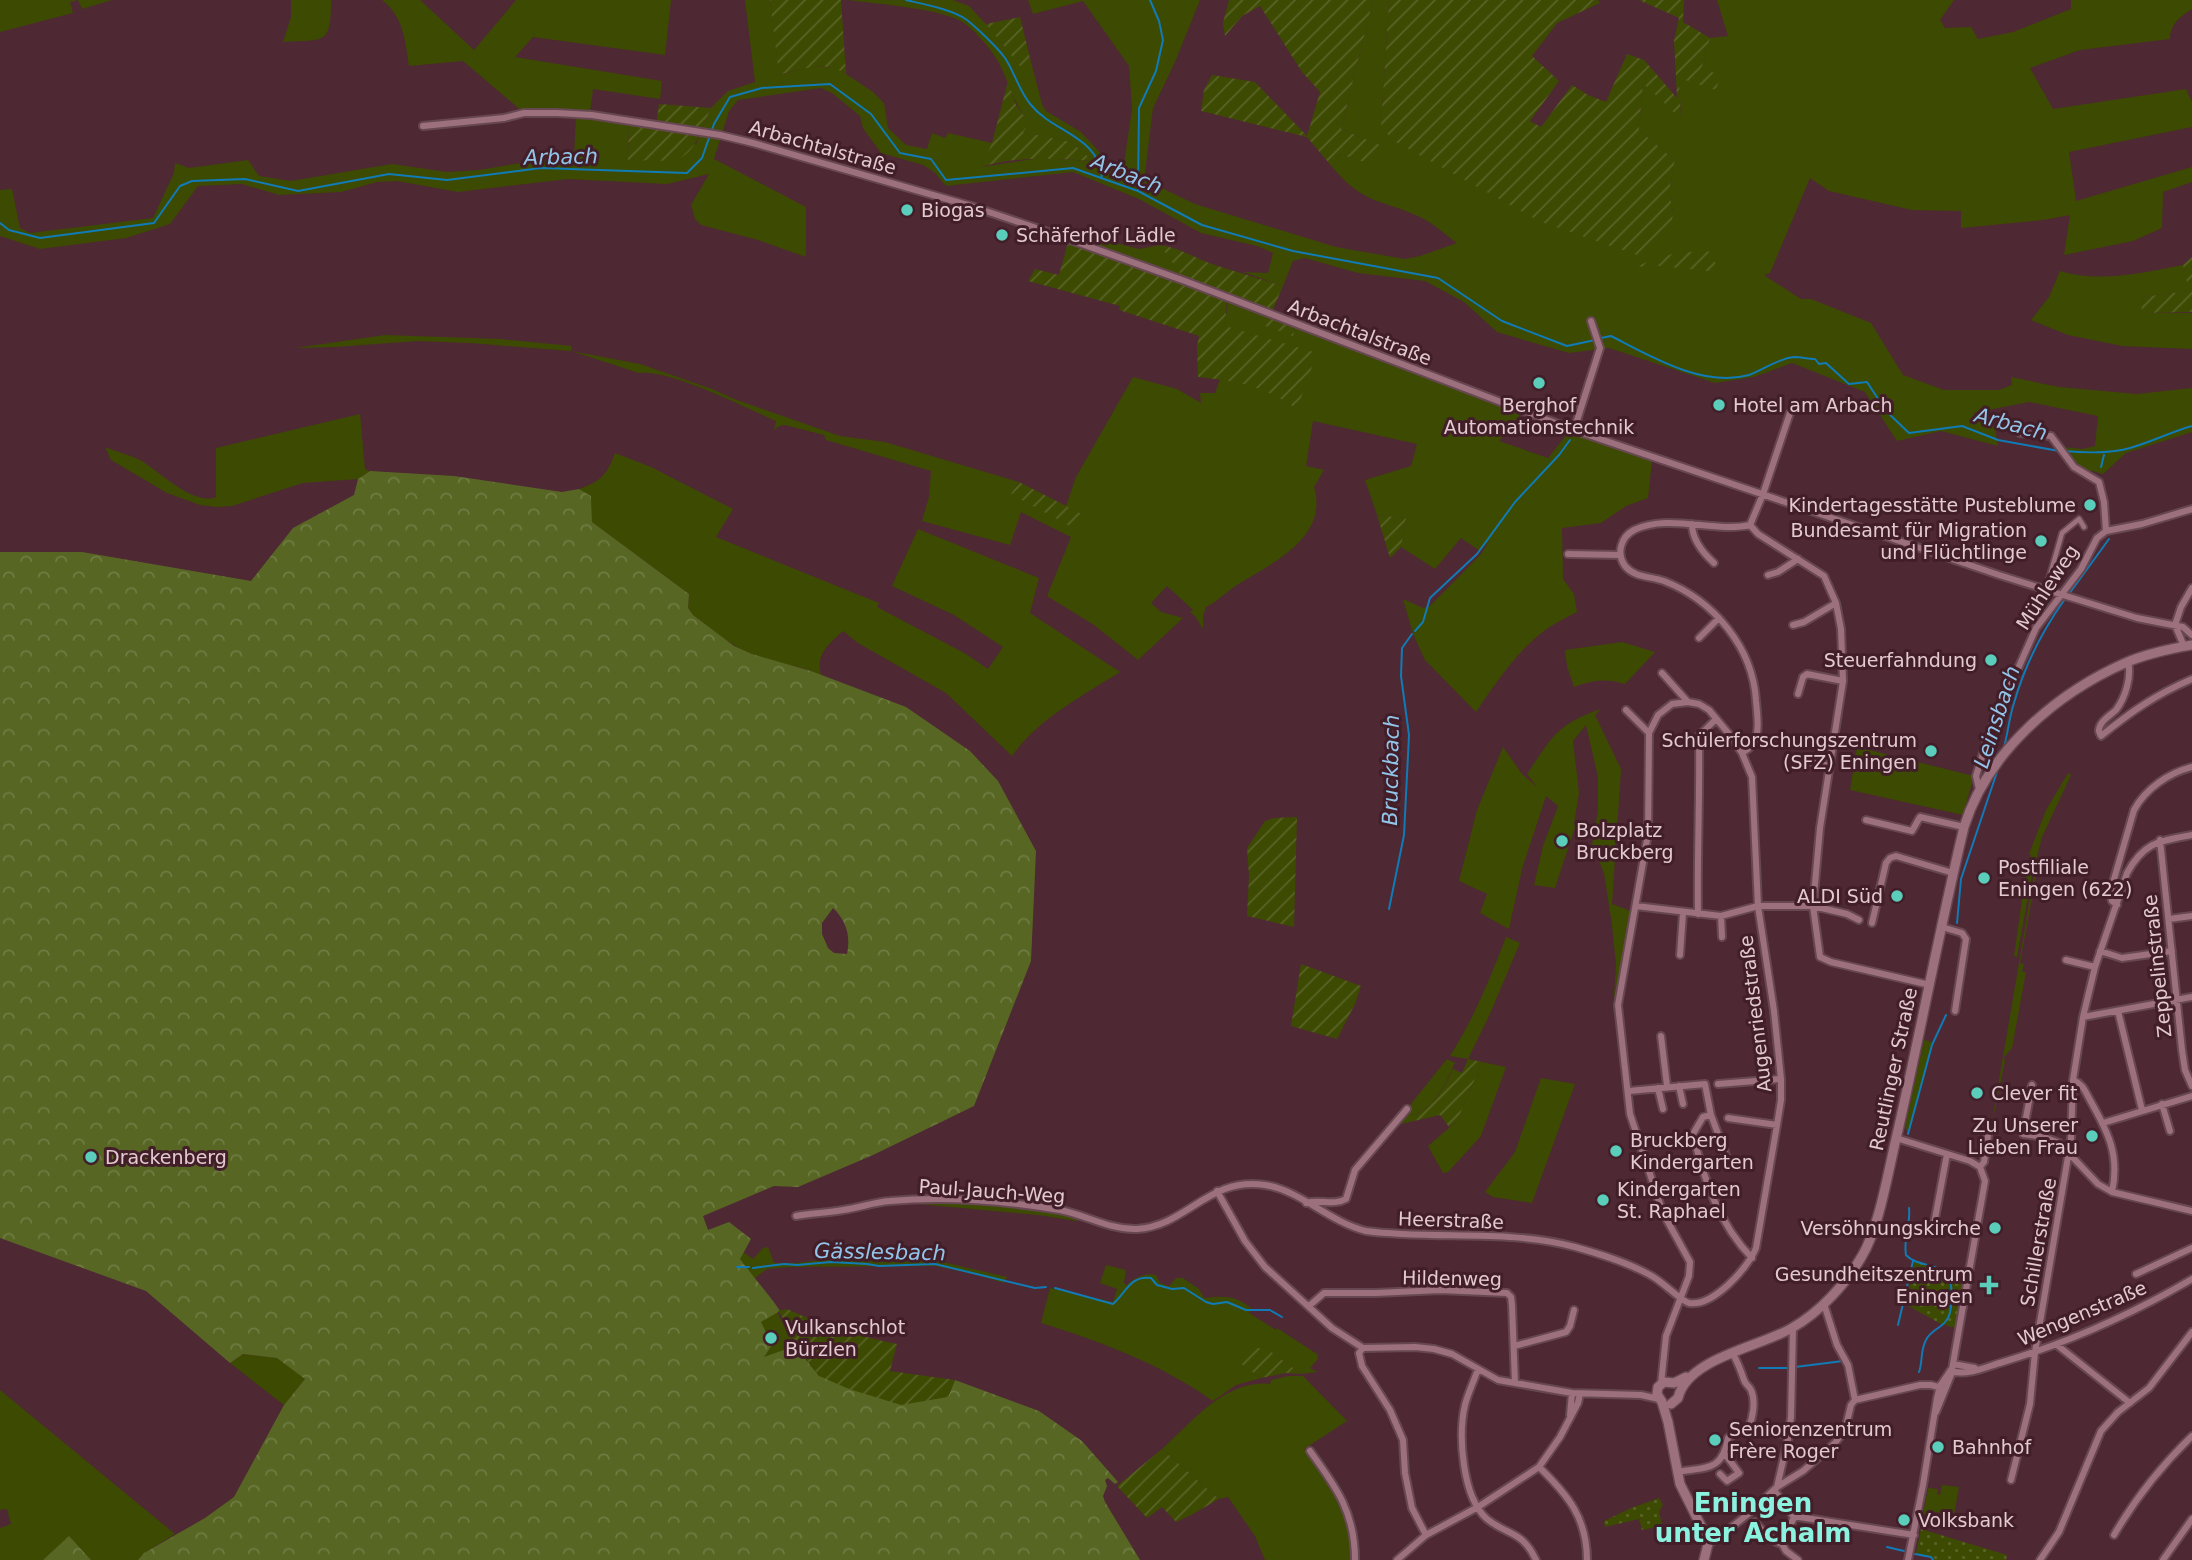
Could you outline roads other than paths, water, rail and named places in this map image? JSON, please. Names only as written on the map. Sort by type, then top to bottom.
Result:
[{"type":"main road","name":"Reutlinger Straße","points":[[1666,1392],[1702,1367],[1793,1328],[1824,1304],[1852,1271],[1866,1248],[1886,1184],[1964,827],[1985,780],[2011,746],[2072,693],[2128,662],[2188,645]]},
{"type":"main road","points":[[1666,1392],[1668,1422],[1680,1484],[1705,1530],[1708,1544],[1704,1560]]},
{"type":"street","name":"Arbachtalstraße","points":[[423,126],[524,114],[592,115],[703,132],[753,143],[971,206],[1185,281],[1574,430],[2046,589],[2137,618],[2183,627],[2190,634],[2188,645]]},
{"type":"street","points":[[1574,430],[1600,348],[1591,321]]},
{"type":"street","points":[[1750,525],[1790,413]]},
{"type":"street","points":[[2020,433],[2051,436],[2074,467],[2099,482],[2104,502],[2106,531],[2142,524],[2192,509]]},
{"type":"street","points":[[2046,589],[2062,533],[2079,519],[2084,527]]},
{"type":"street","points":[[1742,753],[1754,743],[1757,725],[1753,678],[1746,657],[1735,638],[1719,618],[1694,596],[1663,581],[1633,573],[1624,565],[1620,555],[1622,540],[1634,530],[1654,524],[1736,528],[1750,525]]},
{"type":"street","points":[[1692,524],[1693,535],[1714,563]]},
{"type":"street","points":[[1750,525],[1758,534],[1824,576],[1836,603],[1841,629],[1843,681],[1836,736],[1829,765],[1813,906],[1820,957],[1831,962],[1930,985]]},
{"type":"street","name":"Mühleweg","points":[[1979,789],[1976,776],[1989,734],[2036,628],[2081,569],[2097,538],[2106,531]]},
{"type":"street","points":[[1568,554],[1620,555]]},
{"type":"street","points":[[1768,575],[1798,559]]},
{"type":"street","points":[[2188,645],[2175,625],[2192,588]]},
{"type":"street","points":[[1793,625],[1804,622],[1836,603]]},
{"type":"street","points":[[1699,638],[1719,618]]},
{"type":"street","points":[[2128,662],[2130,672],[2124,694],[2117,708],[2100,726],[2101,736],[2157,695],[2192,679]]},
{"type":"street","name":"Augenriedstraße","points":[[1662,673],[1688,702],[1699,704],[1716,719],[1742,753],[1752,777],[1758,905],[1781,1079],[1777,1125],[1760,1228],[1752,1258],[1723,1290],[1706,1300],[1690,1303],[1680,1299]]},
{"type":"street","points":[[1798,694],[1802,679],[1807,674],[1843,681]]},
{"type":"street","points":[[1217,1191],[1255,1255],[1282,1284],[1332,1328],[1363,1348],[1433,1349],[1452,1354],[1498,1380],[1576,1393],[1641,1395],[1666,1392],[1662,1373],[1666,1336],[1689,1276],[1690,1262],[1663,1213],[1630,1114],[1618,1004],[1648,834],[1649,733],[1658,715],[1672,704],[1688,702]]},
{"type":"street","points":[[1626,710],[1649,733]]},
{"type":"street","points":[[1698,914],[1696,846],[1700,811],[1699,736],[1716,719]]},
{"type":"street","points":[[1809,761],[1829,765]]},
{"type":"street","points":[[2117,905],[2112,901],[2110,893],[2134,810],[2152,788],[2167,777],[2192,767]]},
{"type":"street","points":[[1866,820],[1912,831],[1920,817],[1964,827]]},
{"type":"street","points":[[2160,840],[2192,835]]},
{"type":"street","name":"Schillerstraße","points":[[2011,1480],[2030,1404],[2035,1352],[2069,1155],[2073,1080],[2083,1017],[2095,967],[2127,873],[2146,847],[2160,840]]},
{"type":"street","name":"Zeppelinstraße","points":[[2160,840],[2183,1059],[2192,1086]]},
{"type":"street","points":[[1872,923],[1885,865],[1890,858],[1896,856],[1953,873]]},
{"type":"street","points":[[1636,906],[1720,916],[1758,905],[1813,906],[1847,914],[1859,920]]},
{"type":"street","points":[[1679,955],[1683,913]]},
{"type":"street","points":[[2169,919],[2192,915]]},
{"type":"street","points":[[1720,916],[1722,937]]},
{"type":"street","points":[[1942,927],[1962,933],[1966,939],[1955,1011]]},
{"type":"street","points":[[2100,951],[2122,958],[2172,951]]},
{"type":"street","points":[[2066,960],[2095,967]]},
{"type":"street","points":[[2083,1017],[2192,996]]},
{"type":"street","points":[[2118,1011],[2142,1110]]},
{"type":"street","points":[[1661,1035],[1667,1086]]},
{"type":"street","points":[[2183,1059],[2192,1057]]},
{"type":"street","points":[[1718,1084],[1781,1079]]},
{"type":"street","points":[[2073,1080],[2083,1086],[2109,1136],[2115,1165],[2112,1192]]},
{"type":"street","points":[[1629,1091],[1705,1084],[1711,1115],[1727,1158]]},
{"type":"street","points":[[2032,1085],[2023,1134],[2059,1143],[2098,1184],[2112,1192],[2192,1211]]},
{"type":"street","points":[[1679,1086],[1683,1104]]},
{"type":"street","points":[[1658,1088],[1662,1109]]},
{"type":"street","points":[[2103,1123],[2192,1096]]},
{"type":"street","points":[[2162,1104],[2170,1131]]},
{"type":"street","points":[[1307,1203],[1338,1203],[1346,1199],[1355,1170],[1407,1110]]},
{"type":"street","points":[[1711,1115],[1703,1117],[1693,1134],[1700,1166],[1715,1205],[1736,1241],[1752,1258]]},
{"type":"street","points":[[1728,1118],[1777,1125]]},
{"type":"street","points":[[1979,1167],[1984,1162],[1987,1135]]},
{"type":"street","points":[[1896,1139],[1970,1161],[1979,1167],[1985,1177],[1985,1190],[1952,1368],[1936,1404],[1909,1555]]},
{"type":"street","points":[[1934,1224],[1947,1154]]},
{"type":"street","name":"Heerstraße","points":[[1217,1191],[1242,1184],[1264,1185],[1285,1191],[1340,1223],[1366,1231],[1531,1239],[1576,1247],[1651,1275],[1672,1289],[1680,1299]]},
{"type":"street","name":"Paul-Jauch-Weg","points":[[796,1216],[887,1201],[938,1198],[1060,1210],[1110,1226],[1138,1229],[1171,1220],[1217,1191]]},
{"type":"street","points":[[2136,1273],[2192,1248]]},
{"type":"street","name":"Wengenstraße","points":[[1952,1368],[1982,1368],[2057,1345],[2137,1311],[2192,1280]]},
{"type":"street","name":"Hildenweg","points":[[1309,1306],[1324,1293],[1440,1290],[1510,1294],[1515,1383]]},
{"type":"street","points":[[1824,1304],[1837,1345],[1848,1365],[1855,1400]]},
{"type":"street","points":[[1514,1346],[1566,1332],[1574,1310]]},
{"type":"street","points":[[1793,1328],[1789,1435],[1775,1489],[1789,1512],[1795,1516],[1913,1535]]},
{"type":"street","points":[[2040,1560],[2059,1532],[2101,1431],[2118,1412],[2149,1388],[2192,1332]]},
{"type":"street","points":[[2057,1345],[2130,1403]]},
{"type":"street","points":[[1363,1348],[1360,1353],[1362,1366],[1390,1410],[1403,1440],[1405,1473],[1412,1508],[1426,1535]]},
{"type":"street","points":[[1733,1354],[1741,1367],[1745,1384],[1751,1390],[1752,1420],[1748,1429]]},
{"type":"street","points":[[1478,1369],[1465,1407],[1463,1431],[1467,1485],[1487,1519],[1527,1544],[1536,1560]]},
{"type":"street","points":[[1708,1544],[1840,1438],[1847,1426],[1851,1405],[1855,1400],[1920,1385],[1942,1389]]},
{"type":"street","points":[[1399,1559],[1426,1535],[1478,1507],[1539,1467],[1560,1437],[1578,1403],[1576,1393]]},
{"type":"street","points":[[1677,1472],[1712,1467],[1726,1454],[1728,1438],[1740,1430],[1789,1435]]},
{"type":"street","points":[[2114,1535],[2130,1507],[2192,1436]]},
{"type":"street","points":[[1310,1451],[1344,1500],[1355,1541],[1355,1560]]},
{"type":"street","points":[[1720,1474],[1727,1481],[1739,1473],[1726,1454]]},
{"type":"street","points":[[1539,1467],[1568,1497],[1578,1514],[1584,1531],[1587,1560]]},
{"type":"street","points":[[1746,1516],[1798,1560]]},
{"type":"street","points":[[1782,1544],[1795,1516]]},
{"type":"street","points":[[2163,1560],[2192,1518]]},
{"type":"street","points":[[1705,1530],[1722,1533]]},
{"type":"waterway","points":[[906,0],[954,13],[976,28],[1005,58],[1031,105],[1093,153],[1102,178]]},
{"type":"waterway","points":[[1138,191],[1139,108],[1156,71],[1163,40],[1150,0]]},
{"type":"waterway","name":"Arbach","points":[[0,223],[9,230],[40,238],[154,223],[180,186],[192,181],[245,179],[298,191],[389,174],[447,180],[541,168],[687,173],[702,158],[714,124],[730,97],[762,88],[830,84],[871,114],[900,153],[931,159],[946,180],[1073,168],[1138,191],[1202,225],[1293,251],[1438,278],[1502,321],[1567,346],[1595,340]]},
{"type":"waterway","name":"Arbach","points":[[1601,338],[1611,336],[1677,368],[1714,377],[1749,375],[1788,358],[1815,359],[1819,364],[1826,363],[1849,384],[1867,382],[1886,411],[1909,433],[1962,426],[1998,440],[2059,451]]},
{"type":"waterway","name":"Arbach","points":[[2064,451],[2122,450],[2192,426]]},
{"type":"waterway","name":"Bruckbach","points":[[1415,631],[1423,622],[1430,598],[1477,554],[1515,502],[1570,440]]},
{"type":"waterway","name":"Leinsbach","points":[[2101,467],[2104,455]]},
{"type":"waterway","name":"Leinsbach","points":[[2069,594],[2109,539]]},
{"type":"waterway","name":"Leinsbach","points":[[2004,747],[2023,675],[2049,623],[2065,599]]},
{"type":"waterway","name":"Bruckbach","points":[[1389,909],[1404,835],[1409,735],[1401,676],[1402,648],[1412,634]]},
{"type":"waterway","name":"Leinsbach","points":[[1957,923],[1961,879],[1998,769]]},
{"type":"waterway","name":"Leinsbach","points":[[1908,1134],[1932,1045],[1946,1015]]},
{"type":"waterway","name":"Leinsbach","points":[[1909,1208],[1906,1255],[1946,1273],[1951,1290],[1948,1317],[1926,1340],[1919,1372]]},
{"type":"waterway","name":"Gässlesbach","points":[[1898,1325],[1913,1261]]},
{"type":"waterway","name":"Gässlesbach","points":[[753,1268],[831,1262],[879,1266],[935,1264],[1035,1288],[1046,1287]]},
{"type":"waterway","points":[[737,1267],[749,1267]]},
{"type":"waterway","name":"Gässlesbach","points":[[1055,1288],[1113,1304],[1133,1282],[1151,1278],[1157,1285],[1172,1289],[1184,1288],[1206,1302],[1227,1302],[1246,1310],[1270,1310],[1282,1317]]},
{"type":"waterway","name":"Gässlesbach","points":[[1795,1367],[1843,1361]]},
{"type":"waterway","name":"Gässlesbach","points":[[1759,1368],[1789,1368]]},
{"type":"waterway","name":"Leinsbach","points":[[1887,1547],[1904,1551]]},
{"type":"waterway","name":"Leinsbach","points":[[1915,1554],[1931,1557],[1933,1560]]},
{"type":"place","name":"Biogas","points":[[907,210]]},
{"type":"place","name":"Schäferhof Lädle","points":[[1002,235]]},
{"type":"place","name":"Berghof Automationstechnik","points":[[1539,383]]},
{"type":"place","name":"Hotel am Arbach","points":[[1719,405]]},
{"type":"place","name":"Kindertagesstätte Pusteblume","points":[[2090,505]]},
{"type":"place","name":"Bundesamt für Migration und Flüchtlinge","points":[[2041,541]]},
{"type":"place","name":"Steuerfahndung","points":[[1991,660]]},
{"type":"place","name":"Schülerforschungszentrum (SFZ) Eningen","points":[[1931,751]]},
{"type":"place","name":"Bolzplatz Bruckberg","points":[[1562,841]]},
{"type":"place","name":"Postfiliale Eningen (622)","points":[[1984,878]]},
{"type":"place","name":"ALDI Süd","points":[[1897,896]]},
{"type":"place","name":"Clever fit","points":[[1977,1093]]},
{"type":"place","name":"Zu Unserer Lieben Frau","points":[[2092,1136]]},
{"type":"place","name":"Bruckberg Kindergarten","points":[[1616,1151]]},
{"type":"place","name":"Drackenberg","points":[[91,1157]]},
{"type":"place","name":"Kindergarten St. Raphael","points":[[1603,1200]]},
{"type":"place","name":"Versöhnungskirche","points":[[1995,1228]]},
{"type":"place","name":"Gesundheitszentrum Eningen","points":[[1989,1285]]},
{"type":"place","name":"Vulkanschlot Bürzlen","points":[[771,1338]]},
{"type":"place","name":"Seniorenzentrum Frère Roger","points":[[1715,1440]]},
{"type":"place","name":"Bahnhof","points":[[1938,1447]]},
{"type":"place","name":"Volksbank","points":[[1904,1520]]},
{"type":"district","name":"Eningen unter Achalm","points":[[1753,1518]]}]
